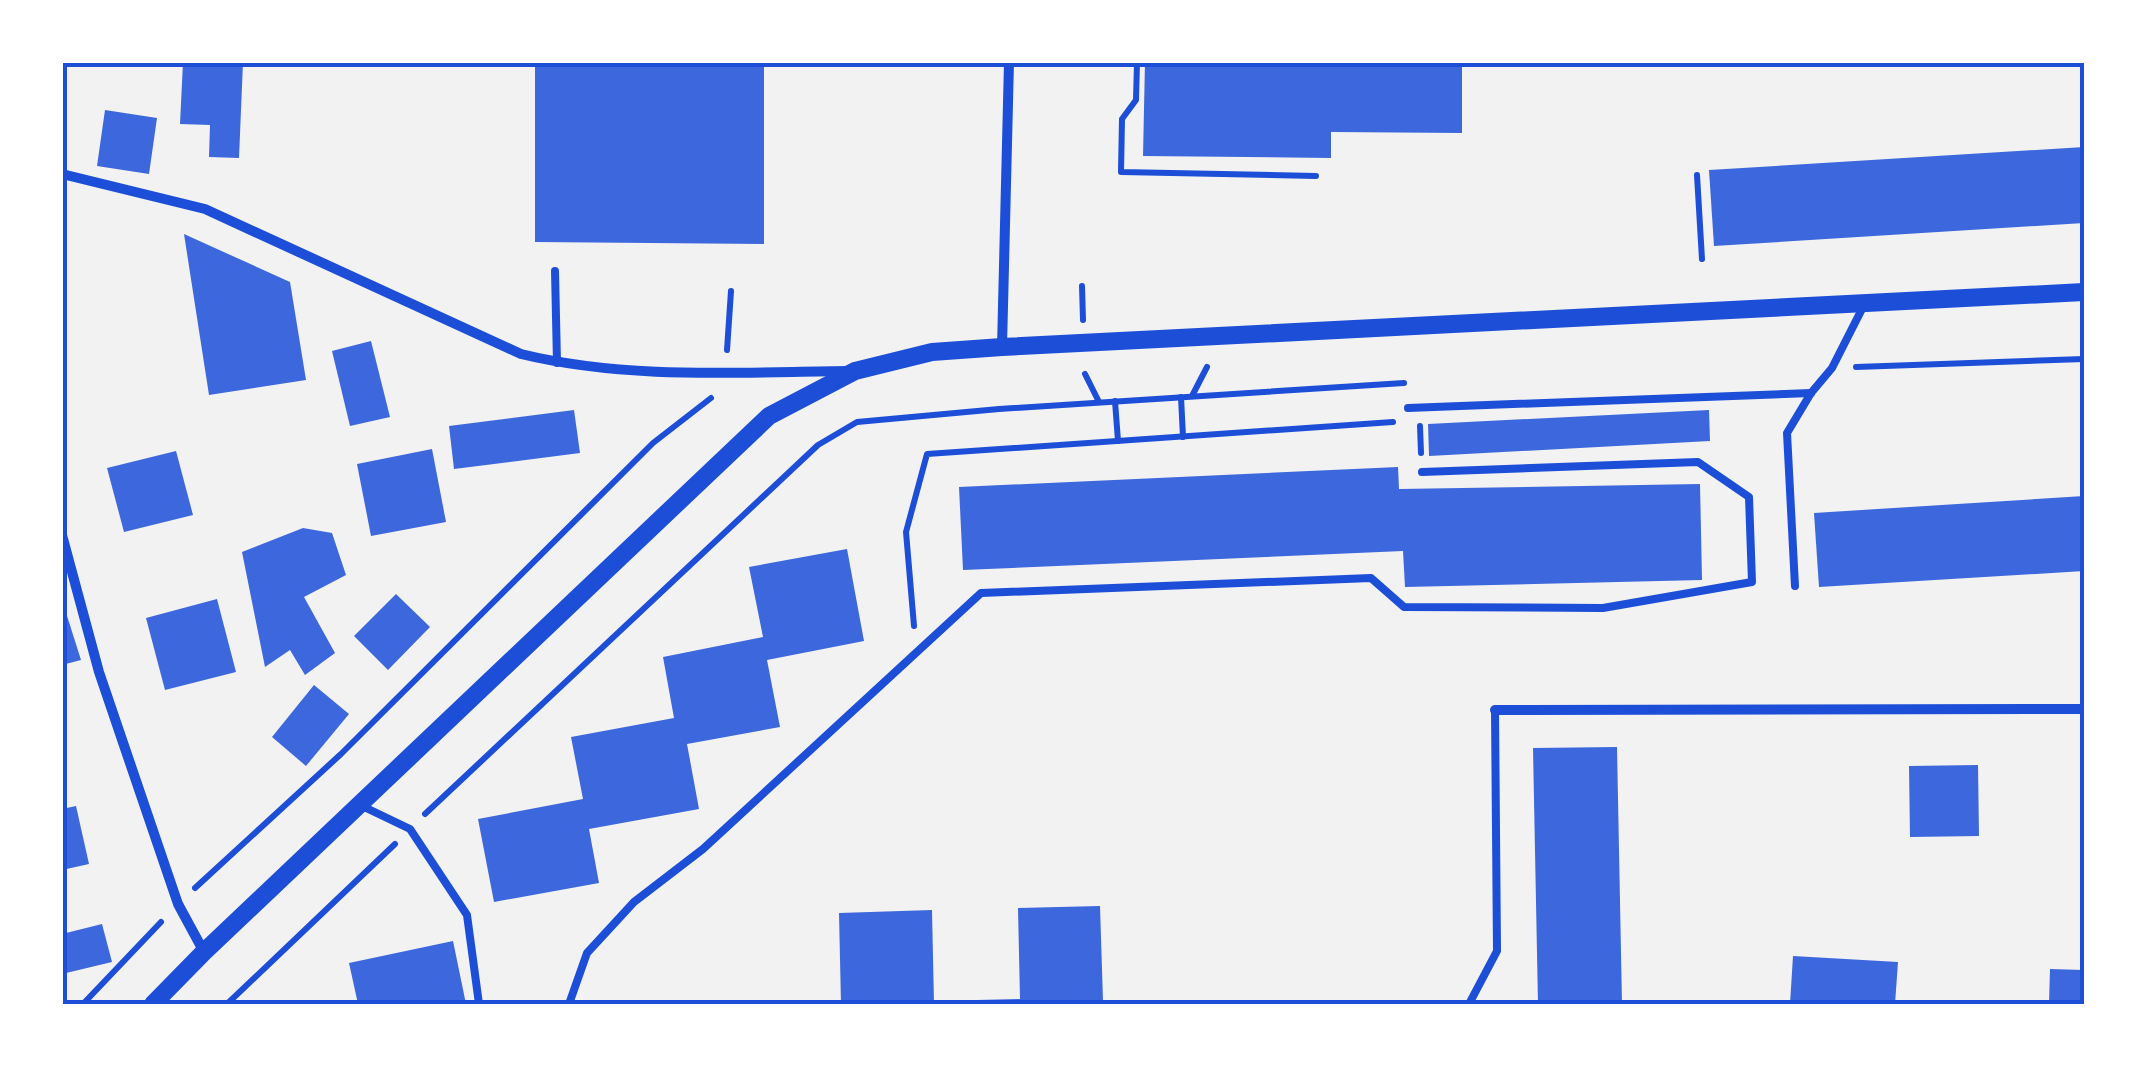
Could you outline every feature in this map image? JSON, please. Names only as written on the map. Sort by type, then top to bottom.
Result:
[{"type":"street","points":[[1002,347],[1009,62]]},
{"type":"street","points":[[62,174],[205,209],[520,354],[557,363],[644,372],[855,371],[932,352],[1002,347],[2084,292]]},
{"type":"street","points":[[154,1004],[204,952],[770,416],[855,371]]},
{"type":"street","points":[[62,535],[100,672],[178,904],[204,952]]},
{"type":"street","points":[[1495,710],[2084,709]]},
{"type":"lane","points":[[555,272],[557,363]]},
{"type":"lane","points":[[1795,586],[1787,433],[1811,393],[1832,368],[1865,303]]},
{"type":"lane","points":[[1408,408],[1811,393]]},
{"type":"lane","points":[[569,1004],[587,953],[634,902],[703,849],[981,593],[1371,578],[1404,607],[1603,608],[1752,582],[1749,497],[1698,462],[1422,472]]},
{"type":"lane","points":[[1468,1004],[1497,951],[1495,710]]},
{"type":"lane","points":[[362,806],[410,829],[467,915],[480,1004]]},
{"type":"path","points":[[1137,62],[1136,100],[1122,119],[1121,172],[1316,176]]},
{"type":"path","points":[[1698,175],[1702,259]]},
{"type":"path","points":[[83,1004],[178,904],[341,754],[654,443],[717,394],[726,372],[731,291]]},
{"type":"path","points":[[1832,368],[2084,359]]},
{"type":"path","points":[[1192,396],[1207,367]]},
{"type":"path","points":[[1085,374],[1100,402]]},
{"type":"path","points":[[227,1004],[818,445],[857,422],[1417,382]]},
{"type":"path","points":[[1180,397],[1183,437]]},
{"type":"path","points":[[1115,401],[1118,441]]},
{"type":"path","points":[[917,652],[906,532],[926,454],[1384,423]]},
{"type":"building","points":[[183,62],[243,62],[239,158],[209,157],[210,125],[180,124]]},
{"type":"building","points":[[535,62],[764,62],[764,244],[535,242]]},
{"type":"building","points":[[1145,62],[1462,62],[1462,133],[1331,132],[1331,158],[1143,156]]},
{"type":"building","points":[[105,110],[157,118],[149,174],[97,166]]},
{"type":"building","points":[[2084,147],[2084,223],[1714,246],[1709,170]]},
{"type":"building","points":[[184,234],[290,282],[306,380],[209,395]]},
{"type":"building","points":[[371,341],[390,417],[350,426],[332,351]]},
{"type":"building","points":[[574,410],[580,453],[454,469],[449,426]]},
{"type":"building","points":[[1709,410],[1710,441],[1429,456],[1428,424]]},
{"type":"building","points":[[432,449],[446,522],[371,536],[357,464]]},
{"type":"building","points":[[176,451],[193,515],[124,532],[107,468]]},
{"type":"building","points":[[1398,467],[1399,489],[1700,484],[1702,580],[1405,587],[1403,551],[963,570],[959,487]]},
{"type":"building","points":[[2084,496],[2084,571],[1819,587],[1814,513]]},
{"type":"building","points":[[303,528],[332,533],[346,575],[304,597],[335,653],[305,675],[290,650],[265,667],[242,552]]},
{"type":"building","points":[[847,549],[864,641],[767,660],[780,727],[687,744],[699,809],[589,829],[599,883],[494,902],[478,819],[583,799],[571,737],[674,718],[663,657],[763,637],[749,567]]},
{"type":"building","points":[[396,594],[430,627],[388,670],[354,636]]},
{"type":"building","points":[[217,599],[236,672],[165,690],[146,618]]},
{"type":"building","points":[[62,600],[81,660],[62,665]]},
{"type":"building","points":[[314,685],[349,714],[306,766],[272,737]]},
{"type":"building","points":[[1617,747],[1622,1004],[1538,1004],[1533,748]]},
{"type":"building","points":[[1978,765],[1979,836],[1910,837],[1909,766]]},
{"type":"building","points":[[76,806],[89,864],[62,870],[62,809]]},
{"type":"building","points":[[1100,906],[1103,1001],[935,1004],[1020,999],[1018,908]]},
{"type":"building","points":[[932,910],[934,1004],[841,1004],[839,913]]},
{"type":"building","points":[[102,924],[112,962],[62,974],[62,934]]},
{"type":"building","points":[[453,941],[466,1004],[358,1004],[349,963]]},
{"type":"building","points":[[1793,956],[1898,962],[1895,1004],[1790,1004]]},
{"type":"building","points":[[2050,969],[2084,970],[2084,1004],[2049,1004]]}]
